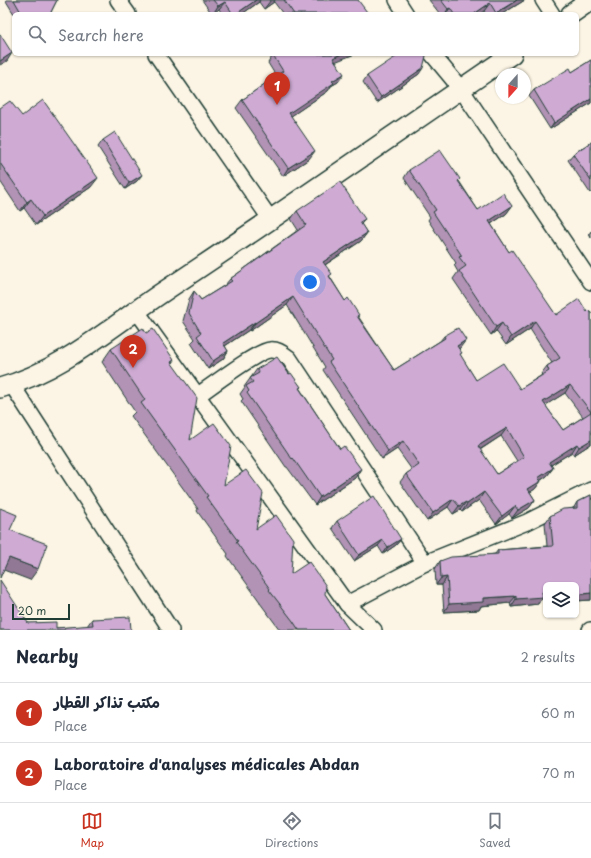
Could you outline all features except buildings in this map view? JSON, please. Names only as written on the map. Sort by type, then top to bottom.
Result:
[{"type":"street","points":[[118,0],[127,12]]},
{"type":"street","points":[[397,0],[405,12]]},
{"type":"street","points":[[543,0],[551,12]]},
{"type":"street","points":[[574,12],[591,0]]},
{"type":"street","points":[[157,56],[271,220]]},
{"type":"street","points":[[434,56],[461,89],[591,282]]},
{"type":"street","points":[[171,630],[12,385],[45,370],[81,349],[509,56]]},
{"type":"street","points":[[136,310],[347,604],[374,630]]},
{"type":"street","points":[[197,396],[258,354],[270,350],[279,351],[289,358],[425,563]]},
{"type":"street","points":[[347,604],[425,563],[527,522],[591,490]]},
{"type":"place","name":"مكتب تذاكر القطار","points":[[277,105]]},
{"type":"place","name":"Laboratoire d'analyses médicales Abdan","points":[[133,368]]}]
